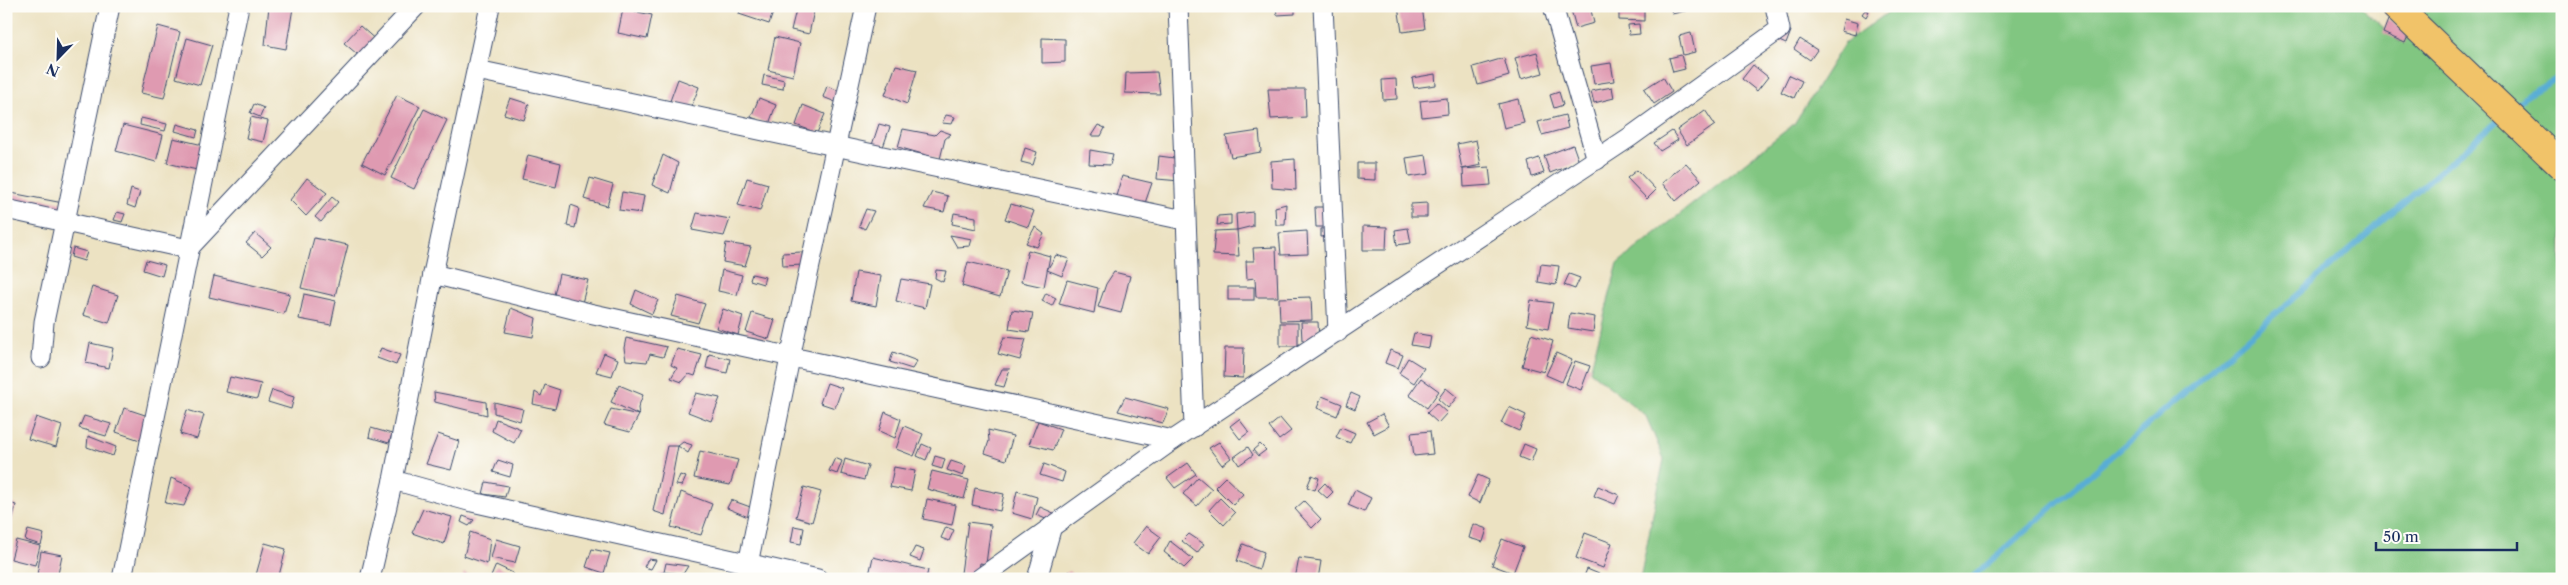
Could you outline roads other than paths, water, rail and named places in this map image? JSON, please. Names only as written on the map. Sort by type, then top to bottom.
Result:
[{"type":"highway","points":[[2395,6],[2562,166]]},
{"type":"street","points":[[41,358],[44,322],[110,6]]},
{"type":"street","points":[[122,579],[239,6]]},
{"type":"street","points":[[188,249],[416,6]]},
{"type":"street","points":[[370,579],[393,480],[433,274],[490,6]]},
{"type":"street","points":[[747,571],[790,358],[866,6]]},
{"type":"street","points":[[1178,6],[1184,104],[1184,220],[1194,427]]},
{"type":"street","points":[[1323,6],[1338,332]]},
{"type":"street","points":[[1553,6],[1597,160]]},
{"type":"street","points":[[979,579],[1173,440],[1597,160],[1780,29],[1775,6]]},
{"type":"street","points":[[477,70],[1184,220]]},
{"type":"street","points":[[6,209],[188,249]]},
{"type":"street","points":[[433,274],[516,296],[790,358],[1173,440]]},
{"type":"street","points":[[393,480],[480,504],[747,571],[818,579]]},
{"type":"street","points":[[1037,579],[1052,526]]},
{"type":"waterway","points":[[2511,109],[2527,95],[2562,76]]},
{"type":"waterway","points":[[1970,579],[2501,118]]}]
